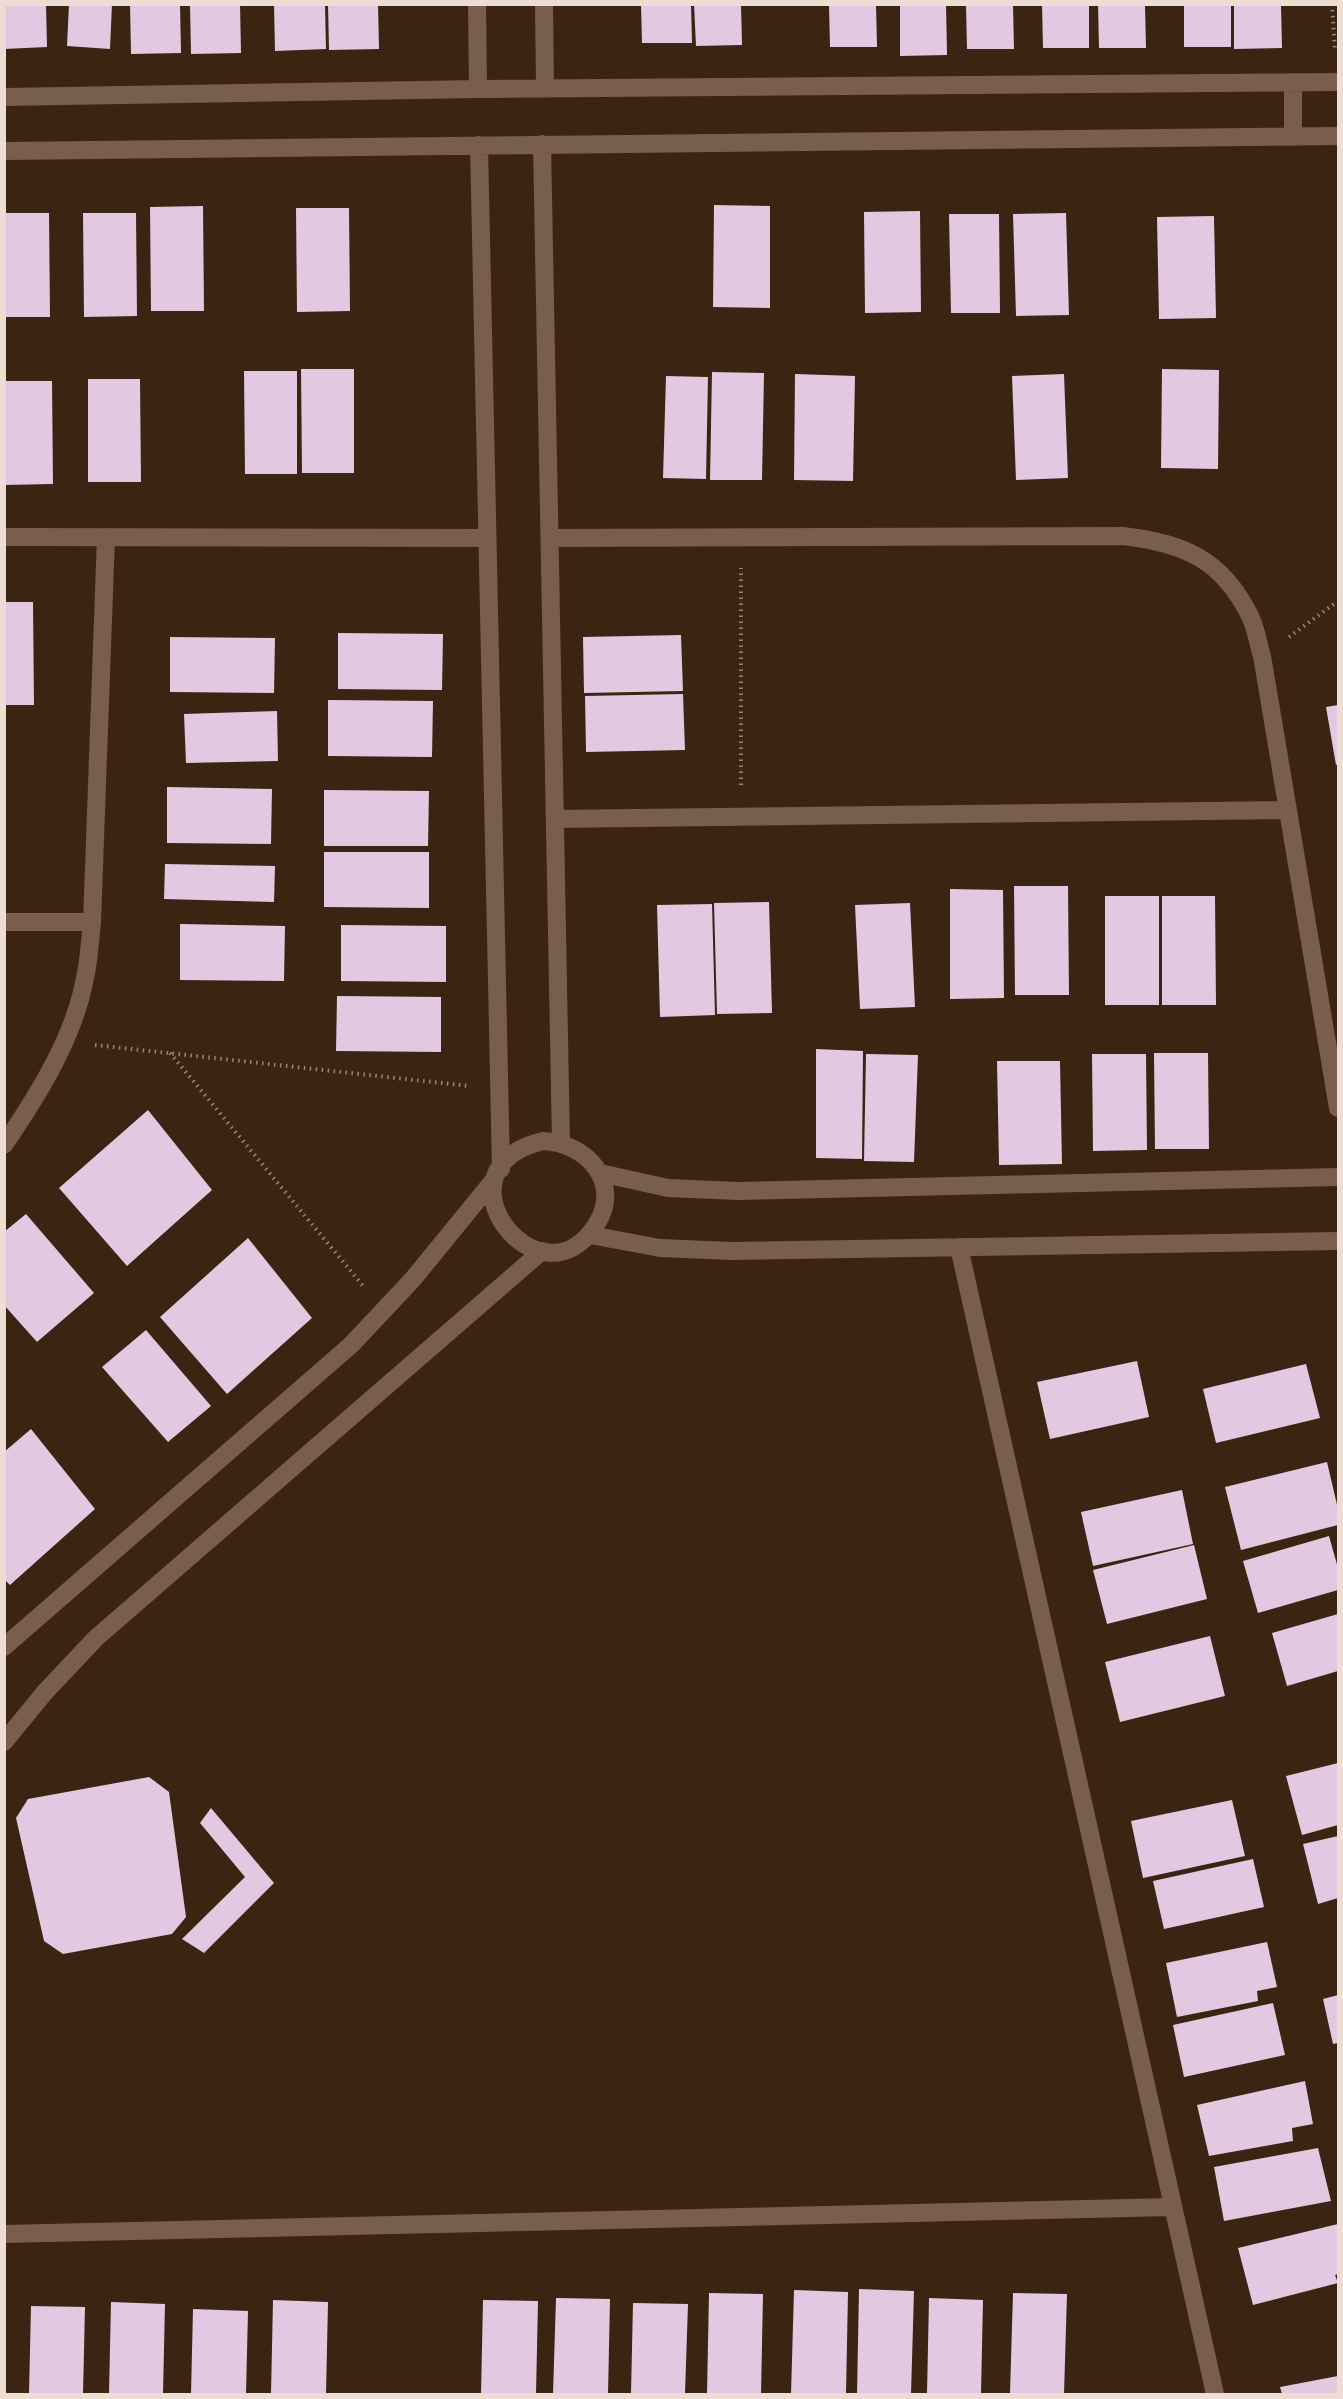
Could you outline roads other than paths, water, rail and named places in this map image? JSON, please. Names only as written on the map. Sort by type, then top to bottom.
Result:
[{"type":"street","points":[[477,4],[478,89]]},
{"type":"street","points":[[544,4],[544,88]]},
{"type":"street","points":[[1293,82],[1293,136]]},
{"type":"street","points":[[4,97],[544,88],[1338,82]]},
{"type":"street","points":[[4,151],[1338,136]]},
{"type":"street","points":[[542,144],[561,1142]]},
{"type":"street","points":[[4,1647],[351,1345],[441,1247],[497,1175],[512,1155],[526,1145],[543,1141],[561,1142],[577,1148],[590,1159],[600,1173],[605,1194],[601,1216],[590,1235],[576,1245],[559,1251],[542,1251],[526,1247],[513,1238],[503,1227],[496,1213],[497,1175],[499,1090],[479,145]]},
{"type":"street","points":[[550,538],[1123,536],[1163,540],[1200,557],[1230,583],[1251,617],[1262,656],[1338,1108]]},
{"type":"street","points":[[4,537],[487,538]]},
{"type":"street","points":[[4,1145],[34,1101],[64,1042],[85,979],[92,922],[106,537]]},
{"type":"street","points":[[555,819],[1287,810]]},
{"type":"street","points":[[4,922],[92,922]]},
{"type":"street","points":[[600,1173],[668,1188],[738,1191],[1338,1178]]},
{"type":"street","points":[[590,1235],[660,1248],[696,1250],[1338,1241]]},
{"type":"street","points":[[959,1247],[1215,2394]]},
{"type":"street","points":[[4,1742],[45,1692],[96,1638],[542,1251]]},
{"type":"street","points":[[4,2234],[1173,2207]]}]
